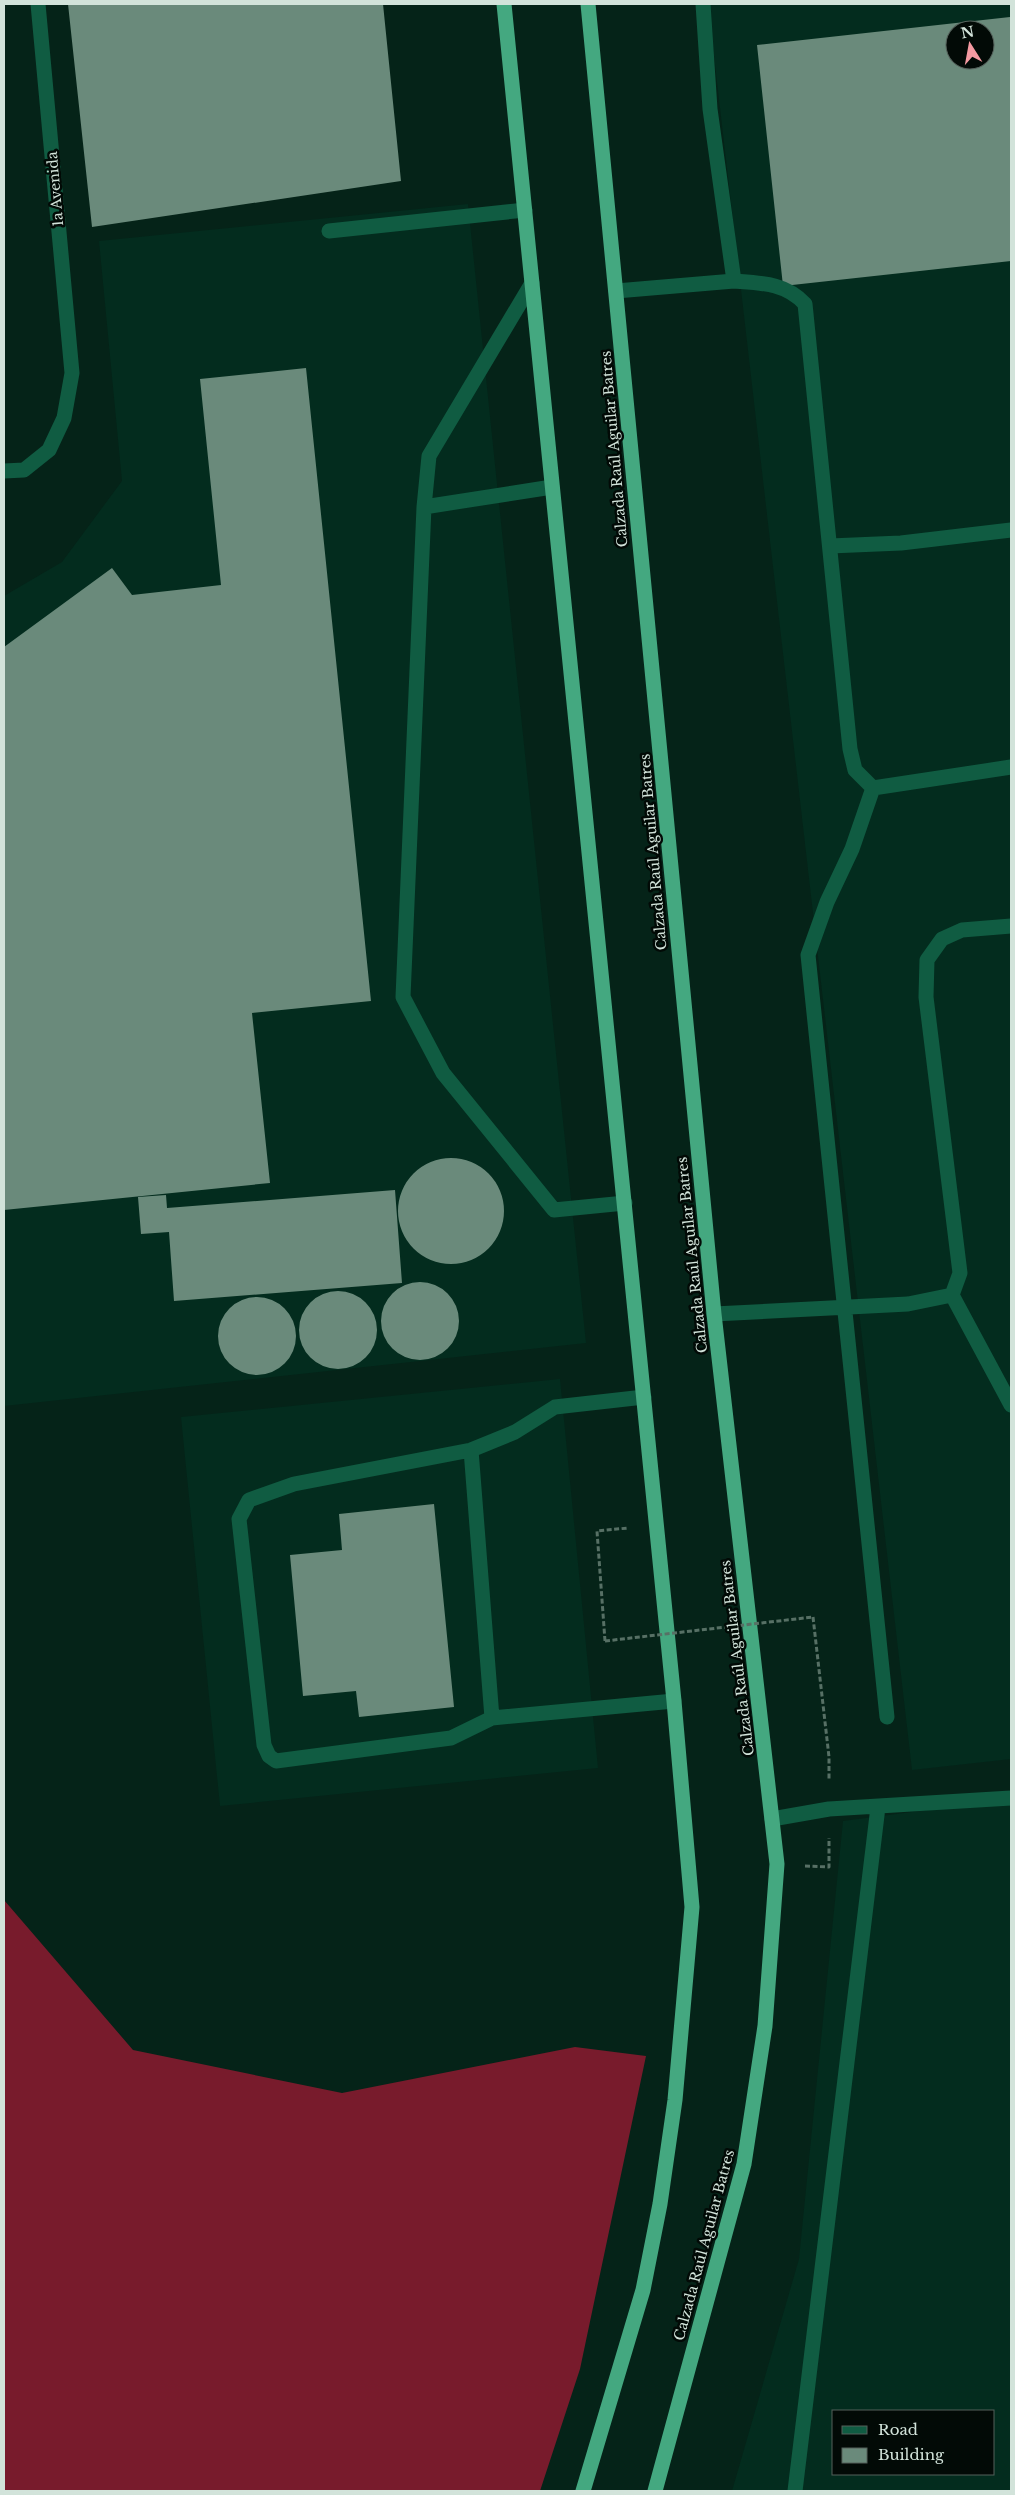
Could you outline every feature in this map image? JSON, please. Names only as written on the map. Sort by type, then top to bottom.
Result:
[{"type":"highway","points":[[504,4],[625,1203],[674,1701],[692,1907],[675,2100],[660,2204],[643,2290],[583,2491]]},
{"type":"highway","name":"Calzada Raúl Aguilar Batres","points":[[588,4],[714,1314],[777,1864],[765,2026],[744,2164],[655,2491]]},
{"type":"street","name":"1a Avenida","points":[[4,471],[24,470],[48,450],[64,418],[72,373],[38,4]]},
{"type":"street","points":[[703,4],[710,109],[734,281]]},
{"type":"street","points":[[329,231],[525,210]]},
{"type":"street","points":[[616,291],[734,281],[772,284],[796,294],[804,304],[850,749],[855,770],[874,788]]},
{"type":"street","points":[[532,282],[429,456],[424,507],[403,997],[443,1073],[554,1210],[625,1203]]},
{"type":"street","points":[[424,507],[552,487]]},
{"type":"street","points":[[830,546],[901,543],[1011,530]]},
{"type":"street","points":[[874,788],[1011,767]]},
{"type":"street","points":[[874,788],[852,849],[826,902],[808,955],[887,1717]]},
{"type":"street","points":[[1011,926],[962,930],[942,939],[927,960],[926,997],[960,1273],[952,1295],[1011,1405]]},
{"type":"street","points":[[714,1314],[908,1304],[952,1295]]},
{"type":"street","points":[[644,1397],[555,1407],[515,1432],[471,1450],[294,1484],[249,1500],[239,1519],[264,1745],[269,1756],[276,1761],[451,1738],[492,1718],[674,1701]]},
{"type":"street","points":[[471,1450],[492,1718]]},
{"type":"street","points":[[772,1819],[829,1810],[1011,1798]]},
{"type":"street","points":[[795,2491],[878,1807]]},
{"type":"path","points":[[597,1531],[606,1641],[813,1617],[829,1757]]},
{"type":"shaded area","points":[[708,4],[1011,4],[1011,1759],[912,1770]]},
{"type":"shaded area","points":[[468,204],[586,1343],[4,1406],[4,596],[62,562],[122,481],[99,241]]},
{"type":"shaded area","points":[[560,1379],[598,1768],[220,1806],[181,1417]]},
{"type":"shaded area","points":[[1011,1799],[1011,2491],[732,2491],[799,2259],[843,1821]]},
{"type":"shaded area","points":[[4,1900],[133,2050],[342,2093],[575,2047],[646,2056],[580,2369],[540,2491],[4,2491]]},
{"type":"building","points":[[68,4],[383,4],[401,181],[92,227]]},
{"type":"building","points":[[1010,17],[1011,261],[783,286],[757,45],[945,24],[945,70],[995,70],[995,20],[983,20]]},
{"type":"building","points":[[306,368],[371,1001],[252,1013],[270,1183],[4,1210],[4,647],[112,568],[132,595],[221,585],[200,379]]},
{"type":"building","points":[[451,1158],[471,1162],[488,1174],[500,1191],[504,1211],[500,1231],[488,1248],[471,1260],[451,1264],[431,1260],[414,1248],[402,1231],[398,1211],[402,1191],[414,1174],[431,1162]]},
{"type":"building","points":[[395,1190],[402,1283],[174,1301],[169,1232],[141,1234],[138,1197],[166,1195],[167,1208]]},
{"type":"building","points":[[420,1282],[435,1285],[448,1293],[456,1306],[459,1321],[456,1336],[448,1349],[435,1357],[420,1360],[405,1357],[392,1349],[384,1336],[381,1321],[384,1306],[392,1293],[405,1285]]},
{"type":"building","points":[[338,1291],[353,1294],[366,1302],[374,1315],[377,1330],[374,1345],[366,1358],[353,1366],[338,1369],[323,1366],[310,1358],[302,1345],[299,1330],[302,1315],[310,1302],[323,1294]]},
{"type":"building","points":[[249,1297],[265,1297],[279,1303],[290,1314],[296,1328],[296,1344],[290,1358],[279,1369],[265,1375],[249,1375],[235,1369],[224,1358],[218,1344],[218,1328],[224,1314],[235,1303]]},
{"type":"building","points":[[434,1504],[454,1707],[359,1717],[356,1691],[303,1696],[290,1555],[342,1550],[339,1514]]}]
